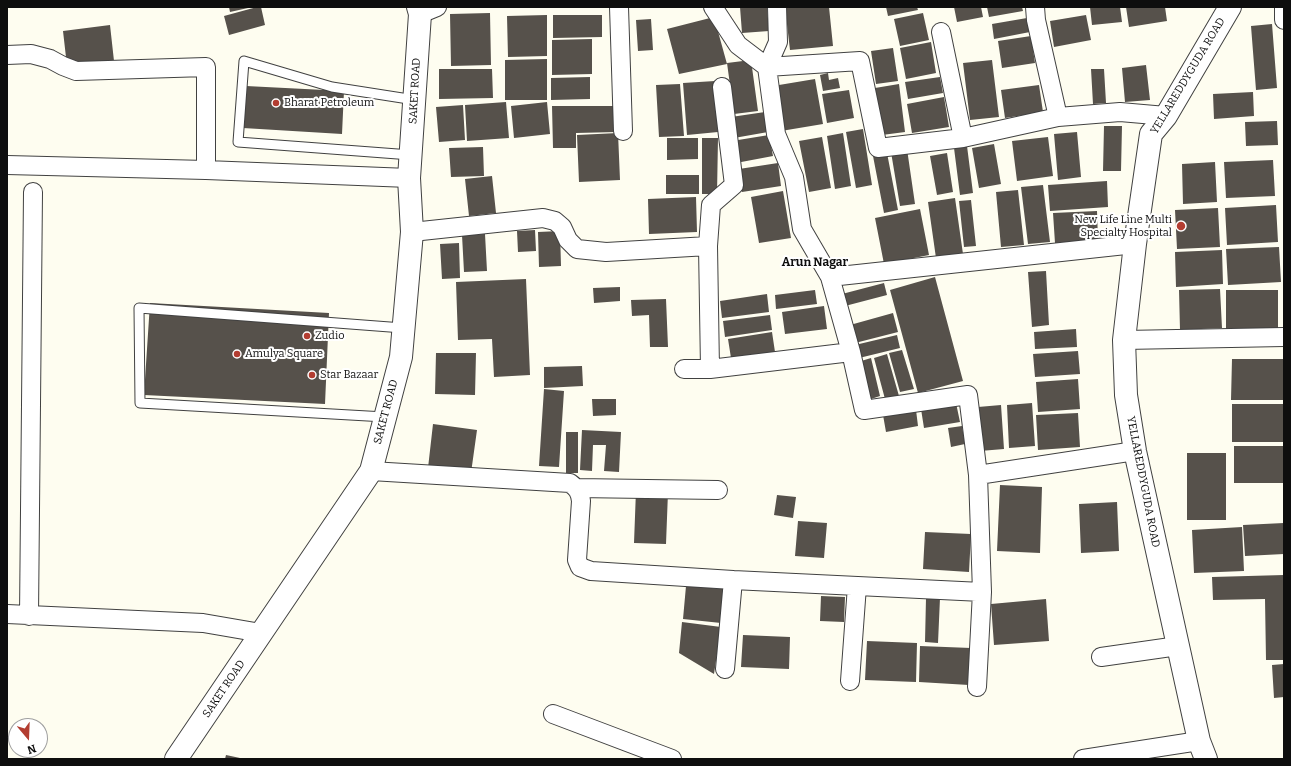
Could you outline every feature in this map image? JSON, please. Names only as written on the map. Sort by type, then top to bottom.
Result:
[{"type":"street","points":[[619,7],[623,131]]},
{"type":"street","points":[[713,7],[738,45],[767,67],[860,61],[878,148],[962,138],[1058,117],[1120,112],[1166,116]]},
{"type":"street","points":[[777,7],[778,42],[767,67],[776,134],[794,177],[802,229],[830,277],[851,352],[864,410],[968,395],[978,475],[982,592],[977,687]]},
{"type":"street","points":[[1036,7],[1036,20],[1058,117]]},
{"type":"street","name":"YELLAREDDYGUDA ROAD","points":[[1203,750],[1178,646],[1135,451],[1126,395],[1124,340],[1134,244],[1151,134],[1166,116],[1230,7]]},
{"type":"street","points":[[1284,7],[1284,20]]},
{"type":"street","name":"SAKET ROAD","points":[[176,759],[371,471],[401,357],[412,232],[409,178],[415,100],[425,9]]},
{"type":"street","points":[[941,32],[962,138]]},
{"type":"street","points":[[7,55],[31,54],[50,59],[76,71],[206,67],[206,170]]},
{"type":"street","points":[[710,369],[708,246],[711,205],[734,185],[722,87]]},
{"type":"street","points":[[7,165],[206,170],[409,178]]},
{"type":"street","points":[[29,616],[33,192]]},
{"type":"street","points":[[412,232],[543,218],[556,221],[562,227],[568,240],[577,250],[606,252],[708,246]]},
{"type":"street","points":[[830,277],[1134,244]]},
{"type":"street","points":[[1124,340],[1284,336]]},
{"type":"street","points":[[684,370],[710,369],[851,352]]},
{"type":"street","points":[[978,475],[1135,451]]},
{"type":"street","points":[[371,471],[570,483],[580,494],[581,501],[577,560],[580,567],[591,571],[733,580],[982,592]]},
{"type":"street","points":[[576,488],[718,490]]},
{"type":"street","points":[[725,669],[733,580]]},
{"type":"street","points":[[850,681],[857,586]]},
{"type":"street","points":[[7,614],[203,623],[261,633]]},
{"type":"street","points":[[1101,657],[1178,646]]},
{"type":"street","points":[[553,714],[672,759]]},
{"type":"street","points":[[1083,759],[1203,750]]},
{"type":"lane","points":[[411,155],[238,142],[244,61],[332,87],[415,100]]},
{"type":"lane","points":[[385,417],[140,403],[139,308],[404,328]]},
{"type":"building","points":[[229,7],[248,7],[248,8],[230,12]]},
{"type":"building","points":[[261,7],[265,25],[229,35],[224,16]]},
{"type":"building","points":[[740,7],[767,7],[769,31],[742,33]]},
{"type":"building","points":[[785,7],[829,7],[833,46],[790,50]]},
{"type":"building","points":[[886,7],[917,7],[918,10],[888,16]]},
{"type":"building","points":[[954,7],[981,7],[983,17],[957,22]]},
{"type":"building","points":[[987,7],[1022,7],[1023,11],[989,17]]},
{"type":"building","points":[[1090,7],[1120,7],[1122,22],[1092,25]]},
{"type":"building","points":[[1126,7],[1165,7],[1167,21],[1129,27]]},
{"type":"building","points":[[490,13],[491,65],[451,66],[450,14]]},
{"type":"building","points":[[923,13],[929,40],[900,46],[894,19]]},
{"type":"building","points":[[547,15],[547,56],[508,57],[507,16]]},
{"type":"building","points":[[553,15],[602,15],[602,37],[553,38]]},
{"type":"building","points":[[1086,15],[1091,40],[1054,47],[1050,21]]},
{"type":"building","points":[[714,17],[727,64],[679,74],[667,29]]},
{"type":"building","points":[[1027,18],[1030,32],[994,39],[992,24]]},
{"type":"building","points":[[651,19],[653,50],[638,51],[636,20]]},
{"type":"building","points":[[1272,24],[1277,88],[1256,90],[1251,26]]},
{"type":"building","points":[[110,25],[114,61],[67,66],[63,31]]},
{"type":"building","points":[[1031,36],[1035,63],[1002,68],[998,41]]},
{"type":"building","points":[[592,39],[592,74],[552,75],[552,40]]},
{"type":"building","points":[[931,42],[936,73],[906,79],[900,48]]},
{"type":"building","points":[[893,48],[898,81],[876,84],[871,51]]},
{"type":"building","points":[[547,59],[547,100],[505,100],[505,60]]},
{"type":"building","points":[[751,60],[758,111],[734,114],[727,63]]},
{"type":"building","points":[[992,60],[999,117],[970,120],[963,63]]},
{"type":"building","points":[[1146,65],[1150,100],[1125,102],[1122,68]]},
{"type":"building","points":[[439,69],[492,69],[493,98],[439,99]]},
{"type":"building","points":[[1091,69],[1104,69],[1106,103],[1093,104]]},
{"type":"building","points":[[828,73],[829,80],[838,78],[840,88],[823,91],[820,75]]},
{"type":"building","points":[[590,77],[590,99],[551,100],[551,78]]},
{"type":"building","points":[[940,77],[943,93],[908,99],[905,82]]},
{"type":"building","points":[[815,79],[823,124],[781,131],[773,86]]},
{"type":"building","points":[[715,81],[718,132],[687,135],[683,83]]},
{"type":"building","points":[[680,84],[684,136],[659,137],[656,85]]},
{"type":"building","points":[[899,84],[905,132],[882,135],[875,88]]},
{"type":"building","points":[[1039,85],[1043,112],[1005,118],[1001,90]]},
{"type":"building","points":[[246,86],[344,91],[342,134],[243,128]]},
{"type":"building","points":[[849,90],[854,118],[827,123],[822,94]]},
{"type":"building","points":[[1253,92],[1254,116],[1214,119],[1213,94]]},
{"type":"building","points":[[944,97],[949,127],[912,133],[907,104]]},
{"type":"building","points":[[506,102],[509,138],[467,141],[465,105]]},
{"type":"building","points":[[547,102],[550,134],[514,138],[511,106]]},
{"type":"building","points":[[463,105],[465,140],[439,142],[436,107]]},
{"type":"building","points":[[552,106],[617,106],[617,132],[576,133],[576,148],[553,148]]},
{"type":"building","points":[[765,112],[768,132],[734,138],[731,117]]},
{"type":"building","points":[[1277,121],[1278,145],[1246,146],[1245,122]]},
{"type":"building","points":[[1104,126],[1122,126],[1121,171],[1103,171]]},
{"type":"building","points":[[863,129],[872,185],[856,188],[846,132]]},
{"type":"building","points":[[1077,132],[1081,177],[1058,180],[1054,134]]},
{"type":"building","points":[[618,133],[620,180],[579,182],[577,135]]},
{"type":"building","points":[[843,133],[851,186],[835,189],[827,136]]},
{"type":"building","points":[[769,135],[773,156],[736,163],[732,141]]},
{"type":"building","points":[[822,137],[831,188],[809,192],[799,141]]},
{"type":"building","points":[[1048,137],[1053,176],[1017,181],[1012,141]]},
{"type":"building","points":[[667,138],[698,138],[698,159],[667,160]]},
{"type":"building","points":[[702,138],[718,138],[717,194],[702,194]]},
{"type":"building","points":[[994,144],[1001,184],[979,188],[972,148]]},
{"type":"building","points":[[967,146],[973,193],[960,195],[954,148]]},
{"type":"building","points":[[483,147],[484,176],[451,177],[449,148]]},
{"type":"building","points":[[907,149],[915,204],[900,206],[891,152]]},
{"type":"building","points":[[887,153],[898,210],[884,213],[873,156]]},
{"type":"building","points":[[947,153],[953,192],[937,195],[930,156]]},
{"type":"building","points":[[1273,160],[1275,196],[1226,198],[1224,162]]},
{"type":"building","points":[[1215,162],[1217,202],[1183,204],[1182,164]]},
{"type":"building","points":[[778,163],[781,186],[742,192],[739,169]]},
{"type":"building","points":[[666,175],[699,175],[699,194],[666,194]]},
{"type":"building","points":[[492,176],[496,213],[469,216],[465,179]]},
{"type":"building","points":[[1107,181],[1108,207],[1050,211],[1048,185]]},
{"type":"building","points":[[1043,185],[1050,242],[1028,244],[1021,187]]},
{"type":"building","points":[[1018,190],[1024,245],[1001,247],[996,192]]},
{"type":"building","points":[[783,191],[791,238],[759,243],[751,197]]},
{"type":"building","points":[[696,197],[697,232],[649,234],[648,199]]},
{"type":"building","points":[[955,198],[963,254],[936,258],[928,202]]},
{"type":"building","points":[[971,200],[976,246],[964,247],[959,201]]},
{"type":"building","points":[[1276,205],[1278,242],[1227,245],[1225,208]]},
{"type":"building","points":[[1218,208],[1220,247],[1177,249],[1175,210]]},
{"type":"building","points":[[920,209],[929,255],[884,264],[875,218]]},
{"type":"building","points":[[1097,211],[1098,241],[1055,243],[1053,213]]},
{"type":"building","points":[[535,230],[536,251],[518,252],[517,231]]},
{"type":"building","points":[[560,231],[561,266],[539,267],[538,232]]},
{"type":"building","points":[[485,234],[487,271],[464,272],[462,235]]},
{"type":"building","points":[[459,243],[460,278],[442,279],[440,244]]},
{"type":"building","points":[[1279,247],[1281,282],[1228,285],[1226,249]]},
{"type":"building","points":[[1222,250],[1223,284],[1176,287],[1175,252]]},
{"type":"building","points":[[1046,271],[1049,325],[1032,327],[1028,272]]},
{"type":"building","points":[[935,277],[963,381],[918,393],[890,290]]},
{"type":"building","points":[[526,279],[530,375],[494,377],[492,339],[458,340],[456,282]]},
{"type":"building","points":[[884,283],[887,295],[845,306],[842,294]]},
{"type":"building","points":[[620,287],[620,301],[594,303],[593,288]]},
{"type":"building","points":[[1220,289],[1222,328],[1180,330],[1179,290]]},
{"type":"building","points":[[815,290],[817,304],[776,309],[775,295]]},
{"type":"building","points":[[1226,290],[1278,290],[1278,329],[1226,329]]},
{"type":"building","points":[[767,294],[769,312],[722,318],[720,301]]},
{"type":"building","points":[[666,299],[668,347],[650,347],[649,315],[632,316],[631,300]]},
{"type":"building","name":"Amulya Square","points":[[150,303],[329,313],[325,404],[144,395]]},
{"type":"building","points":[[824,306],[827,329],[785,334],[782,312]]},
{"type":"building","points":[[893,313],[898,332],[855,343],[850,325]]},
{"type":"building","points":[[770,315],[772,330],[725,337],[723,321]]},
{"type":"building","points":[[1076,329],[1077,347],[1035,349],[1034,332]]},
{"type":"building","points":[[772,332],[775,352],[731,358],[728,339]]},
{"type":"building","points":[[897,335],[900,348],[859,358],[855,345]]},
{"type":"building","points":[[902,350],[914,389],[900,392],[889,353]]},
{"type":"building","points":[[1078,351],[1080,374],[1035,377],[1033,354]]},
{"type":"building","points":[[436,353],[476,353],[475,395],[435,394]]},
{"type":"building","points":[[887,354],[899,396],[885,399],[874,358]]},
{"type":"building","points":[[871,358],[880,396],[868,400],[858,362]]},
{"type":"building","points":[[1232,359],[1284,359],[1284,400],[1231,400]]},
{"type":"building","points":[[582,366],[583,386],[544,388],[544,367]]},
{"type":"building","points":[[1078,379],[1080,409],[1038,412],[1036,382]]},
{"type":"building","points":[[544,389],[564,391],[559,467],[539,466]]},
{"type":"building","points":[[592,399],[616,399],[616,415],[593,416]]},
{"type":"building","points":[[956,403],[960,422],[924,428],[921,409]]},
{"type":"building","points":[[1032,403],[1035,446],[1009,448],[1007,405]]},
{"type":"building","points":[[1232,404],[1284,404],[1284,442],[1232,442]]},
{"type":"building","points":[[1001,405],[1004,449],[980,451],[978,407]]},
{"type":"building","points":[[916,410],[918,426],[886,432],[883,415]]},
{"type":"building","points":[[1078,413],[1080,447],[1038,450],[1036,415]]},
{"type":"building","points":[[433,424],[477,430],[471,473],[428,468]]},
{"type":"building","points":[[962,426],[965,444],[951,447],[948,428]]},
{"type":"building","points":[[582,430],[621,432],[619,472],[604,471],[606,445],[593,445],[592,471],[580,470]]},
{"type":"building","points":[[566,432],[578,432],[578,473],[566,473]]},
{"type":"building","points":[[1234,446],[1284,446],[1284,483],[1234,483]]},
{"type":"building","points":[[1187,453],[1226,453],[1226,520],[1187,520]]},
{"type":"building","points":[[1000,485],[1042,487],[1040,553],[997,551]]},
{"type":"building","points":[[636,490],[668,492],[666,544],[634,543]]},
{"type":"building","points":[[777,495],[796,497],[793,518],[774,515]]},
{"type":"building","points":[[1117,502],[1119,551],[1081,553],[1079,504]]},
{"type":"building","points":[[798,521],[827,523],[824,558],[795,556]]},
{"type":"building","points":[[1284,523],[1284,554],[1245,556],[1243,525]]},
{"type":"building","points":[[1242,527],[1244,571],[1194,573],[1192,530]]},
{"type":"building","points":[[925,532],[971,534],[969,572],[923,569]]},
{"type":"building","points":[[1284,575],[1284,660],[1266,660],[1265,599],[1213,600],[1212,577]]},
{"type":"building","points":[[686,586],[724,589],[721,623],[683,619]]},
{"type":"building","points":[[821,596],[845,597],[844,622],[820,621]]},
{"type":"building","points":[[926,598],[940,598],[938,643],[925,642]]},
{"type":"building","points":[[1046,599],[1049,641],[994,645],[991,604]]},
{"type":"building","points":[[682,622],[721,627],[714,674],[679,653]]},
{"type":"building","points":[[743,635],[790,637],[789,669],[741,667]]},
{"type":"building","points":[[867,641],[917,643],[916,682],[865,680]]},
{"type":"building","points":[[920,646],[971,648],[969,685],[919,682]]},
{"type":"building","points":[[1284,664],[1284,697],[1274,698],[1272,665]]},
{"type":"building","points":[[226,755],[240,758],[240,759],[225,759]]},
{"type":"place","name":"Bharat Petroleum","points":[[276,103]]},
{"type":"place","name":"New Life Line Multi Specialty Hospital","points":[[1181,226]]},
{"type":"place","name":"Zudio","points":[[307,336]]},
{"type":"place","name":"Amulya Square","points":[[237,354]]},
{"type":"place","name":"Star Bazaar","points":[[312,375]]},
{"type":"district","name":"Arun Nagar","points":[[815,263]]}]
